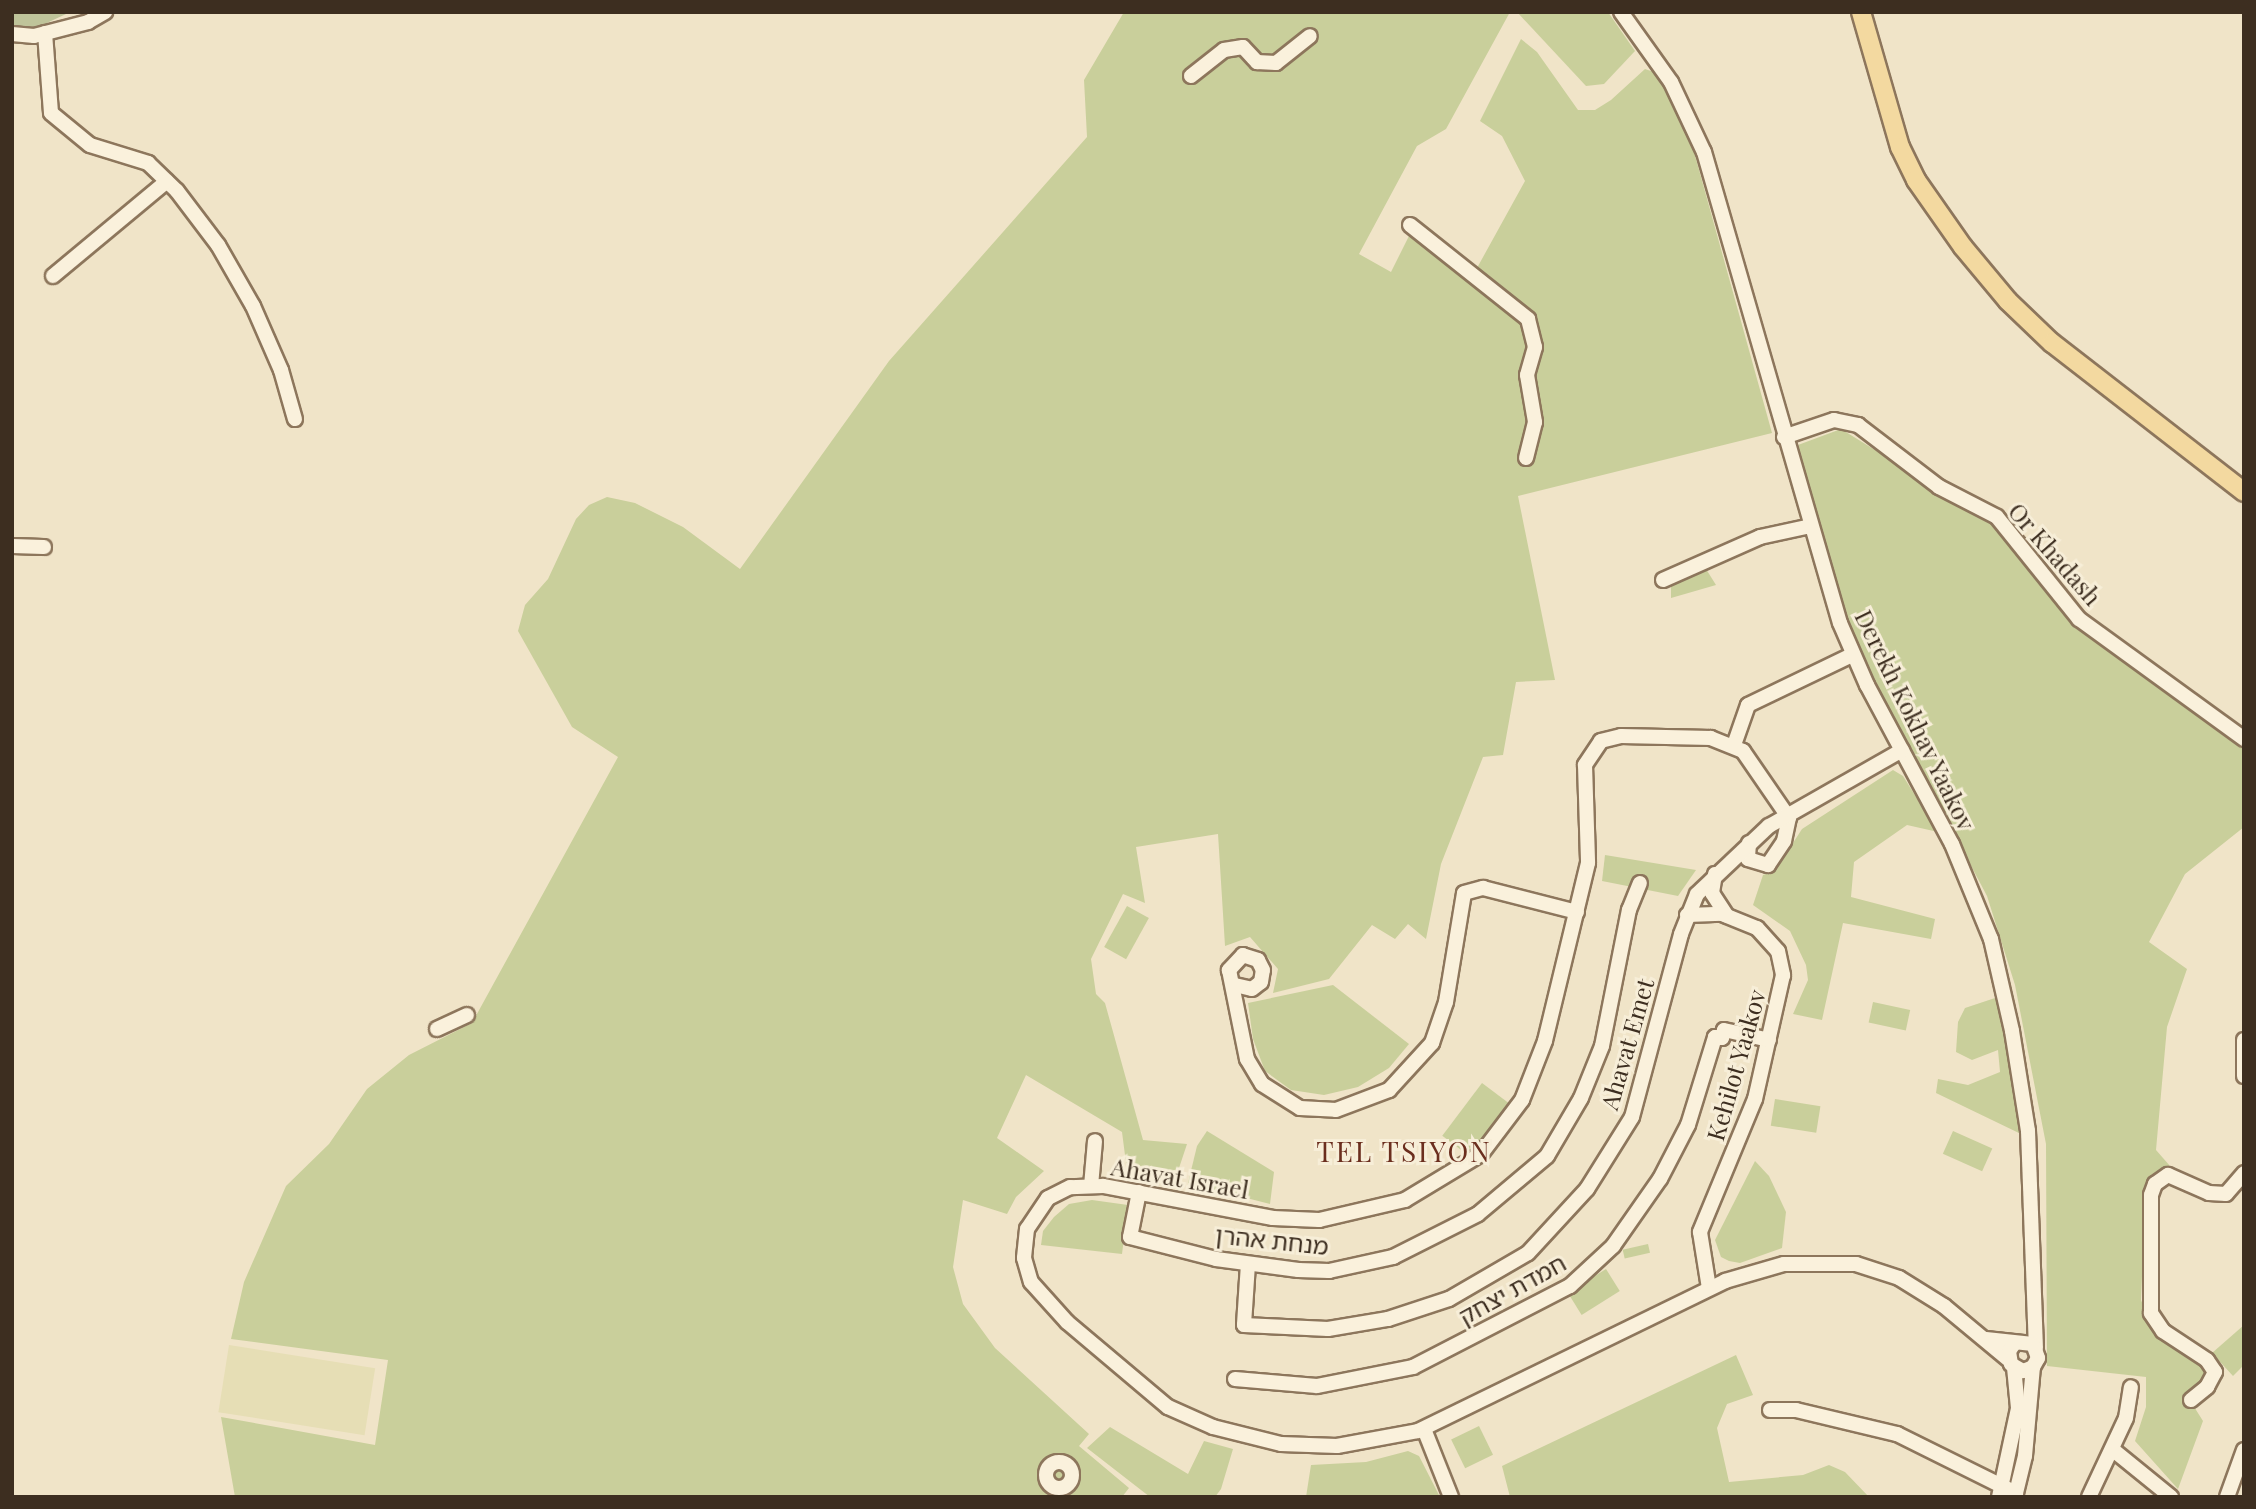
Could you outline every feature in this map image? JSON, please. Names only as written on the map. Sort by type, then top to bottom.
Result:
[{"type":"main road","points":[[1861,12],[1900,147],[1916,180],[1963,247],[2044,336],[2244,492]]},
{"type":"street","points":[[76,12],[88,22]]},
{"type":"street","points":[[12,34],[45,33],[88,22],[105,12]]},
{"type":"street","name":"Derekh Kokhav Yaakov","points":[[1620,12],[1671,82],[1704,152],[1784,437],[1852,655],[1967,878],[2002,978],[2028,1131],[2036,1348],[2033,1367]]},
{"type":"street","points":[[45,33],[51,113],[90,145],[148,163],[218,245],[253,306],[281,370],[295,419]]},
{"type":"street","points":[[1191,76],[1224,50],[1243,47],[1257,62],[1276,63],[1310,36]]},
{"type":"street","points":[[53,275],[166,181]]},
{"type":"street","points":[[1410,225],[1528,318],[1535,347],[1527,375],[1535,422],[1526,458]]},
{"type":"street","name":"Or Khadash","points":[[1784,437],[1834,420],[1858,425],[1930,481],[1997,517],[2079,619],[2244,739]]},
{"type":"street","points":[[1662,580],[1760,537],[1811,526]]},
{"type":"street","points":[[12,546],[44,547]]},
{"type":"street","points":[[1749,843],[1748,859],[1768,865],[1780,849],[1789,818],[1751,761],[1734,745],[1748,705],[1852,655]]},
{"type":"street","name":"Ahavat Israel","points":[[1734,745],[1711,738],[1653,736],[1608,738],[1594,745],[1585,765],[1589,851],[1545,1041],[1530,1086],[1494,1140],[1449,1177],[1405,1200],[1319,1220],[1273,1219],[1139,1192],[1091,1186],[1058,1192],[1040,1206],[1027,1228],[1026,1272],[1051,1307],[1168,1407],[1213,1427],[1281,1444],[1356,1444],[1424,1429],[1709,1288],[1784,1264],[1856,1264],[1922,1291],[2011,1364]]},
{"type":"street","name":"Ahavat Emet","points":[[1248,1265],[1244,1325],[1328,1329],[1388,1319],[1477,1287],[1545,1238],[1587,1189],[1632,1117],[1687,915],[1697,894],[1749,843],[1902,750]]},
{"type":"street","points":[[1715,874],[1712,893],[1727,916]]},
{"type":"street","name":"מנחת אהרן","points":[[1139,1192],[1130,1237],[1248,1265],[1329,1271],[1393,1257],[1478,1214],[1530,1172],[1564,1132],[1602,1046],[1629,910],[1640,883]]},
{"type":"street","points":[[1240,987],[1236,1009],[1247,1059],[1273,1094],[1300,1108],[1336,1110],[1358,1104],[1405,1077],[1432,1043],[1446,1002],[1464,893],[1483,888],[1577,912]]},
{"type":"street","name":"Kehilot Yaakov","points":[[1687,915],[1727,916],[1757,928],[1778,951],[1782,989],[1748,1122],[1700,1232],[1709,1288]]},
{"type":"street","points":[[437,1029],[467,1015]]},
{"type":"street","name":"חמדת יצחק","points":[[1235,1378],[1317,1386],[1400,1370],[1480,1335],[1570,1286],[1613,1246],[1660,1180],[1688,1125],[1715,1037],[1722,1038],[1724,1030],[1769,1040]]},
{"type":"street","points":[[2244,1040],[2244,1076]]},
{"type":"street","points":[[1091,1186],[1095,1141]]},
{"type":"street","points":[[2190,1400],[2213,1379],[2215,1367],[2163,1331],[2151,1313],[2151,1195],[2155,1185],[2168,1175],[2209,1194],[2226,1194],[2244,1173]]},
{"type":"street","name":"Derekh Kokhav Yaakov","points":[[2011,1364],[2016,1343],[2029,1329],[2034,1312]]},
{"type":"street","points":[[1981,1337],[2036,1348]]},
{"type":"street","points":[[1770,1410],[1796,1410],[1916,1441],[2001,1491],[2016,1495],[2025,1456],[2033,1367],[2023,1371],[2011,1364]]},
{"type":"street","points":[[2001,1491],[2018,1408],[2011,1364]]},
{"type":"street","points":[[2089,1497],[2129,1409],[2131,1387]]},
{"type":"street","points":[[1424,1429],[1451,1497]]},
{"type":"street","points":[[2112,1449],[2171,1497]]},
{"type":"street","points":[[2227,1497],[2244,1450]]},
{"type":"shaded area","points":[[229,1345],[375,1368],[365,1435],[218,1412]]},
{"type":"green space","points":[[12,12],[66,14],[34,29],[12,27]]},
{"type":"green space","points":[[1124,12],[1510,12],[1446,129],[1417,146],[1359,254],[1391,272],[1411,232],[1477,268],[1525,181],[1502,136],[1480,121],[1521,39],[1537,52],[1578,110],[1595,110],[1611,100],[1645,69],[1660,74],[1691,141],[1772,433],[1518,496],[1555,680],[1516,682],[1503,755],[1483,757],[1441,864],[1426,939],[1408,924],[1395,939],[1372,925],[1329,979],[1273,993],[1278,969],[1250,937],[1225,946],[1218,834],[1136,847],[1145,903],[1123,894],[1091,959],[1096,994],[1105,1003],[1143,1140],[1187,1144],[1177,1174],[1126,1163],[1122,1132],[1026,1075],[997,1138],[1044,1171],[1016,1197],[1007,1214],[963,1200],[953,1267],[963,1304],[995,1348],[1089,1434],[1079,1446],[1129,1488],[1122,1497],[235,1497],[221,1417],[375,1445],[388,1360],[231,1339],[244,1282],[286,1186],[329,1144],[367,1089],[409,1055],[472,1023],[618,757],[572,727],[518,631],[525,605],[548,579],[576,519],[589,505],[607,497],[635,503],[683,527],[740,569],[889,361],[1087,137],[1084,80]]},
{"type":"green space","points":[[1517,12],[1608,12],[1635,51],[1604,84],[1586,86]]},
{"type":"green space","points":[[1841,429],[1985,518],[2001,531],[2077,627],[2244,748],[2244,827],[2185,874],[2149,942],[2187,969],[2167,1027],[2156,1150],[2170,1166],[2146,1182],[2141,1300],[2152,1328],[2205,1369],[2205,1379],[2186,1394],[2203,1421],[2178,1489],[2135,1441],[2146,1407],[2146,1377],[2047,1366],[2046,1144],[2015,985],[1987,896],[1854,644],[1820,539],[1798,445]]},
{"type":"green space","points":[[1706,569],[1716,585],[1671,598],[1671,583]]},
{"type":"green space","points":[[1893,770],[1903,776],[1938,832],[1907,825],[1854,862],[1851,897],[1935,919],[1931,939],[1843,923],[1822,1020],[1793,1014],[1808,980],[1806,965],[1790,931],[1753,905],[1763,875],[1775,871],[1802,829]]},
{"type":"green space","points":[[1605,855],[1696,870],[1678,896],[1602,881]]},
{"type":"green space","points":[[1127,906],[1149,918],[1126,959],[1104,947]]},
{"type":"green space","points":[[1333,985],[1409,1044],[1389,1068],[1358,1087],[1324,1095],[1291,1090],[1265,1071],[1253,1039],[1248,1003]]},
{"type":"green space","points":[[1995,998],[2007,1032],[2021,1134],[1936,1093],[1938,1079],[1968,1085],[2000,1072],[1998,1050],[1972,1060],[1956,1052],[1958,1022],[1965,1008]]},
{"type":"green space","points":[[1873,1002],[1910,1010],[1906,1030],[1869,1023]]},
{"type":"green space","points":[[1482,1083],[1510,1104],[1470,1157],[1442,1136]]},
{"type":"green space","points":[[1775,1099],[1820,1106],[1816,1133],[1771,1126]]},
{"type":"green space","points":[[1207,1131],[1274,1172],[1270,1204],[1188,1183],[1197,1146]]},
{"type":"green space","points":[[1953,1131],[1992,1148],[1982,1171],[1943,1154]]},
{"type":"green space","points":[[1755,1161],[1769,1176],[1786,1212],[1782,1248],[1740,1263],[1729,1261],[1721,1257],[1715,1240]]},
{"type":"green space","points":[[1092,1200],[1128,1205],[1122,1254],[1041,1245],[1043,1231],[1054,1217],[1069,1204]]},
{"type":"green space","points":[[1648,1244],[1650,1253],[1625,1259],[1623,1250]]},
{"type":"green space","points":[[1606,1269],[1620,1291],[1582,1315],[1568,1293]]},
{"type":"green space","points":[[2244,1325],[2244,1365],[2233,1376],[2212,1353]]},
{"type":"green space","points":[[1736,1355],[1753,1395],[1727,1404],[1717,1428],[1729,1482],[1803,1475],[1829,1465],[1845,1472],[1869,1497],[1510,1497],[1502,1466]]},
{"type":"green space","points":[[1479,1426],[1493,1455],[1465,1468],[1451,1440]]},
{"type":"green space","points":[[1110,1427],[1188,1474],[1204,1441],[1233,1449],[1221,1489],[1215,1497],[1150,1497],[1087,1448]]},
{"type":"green space","points":[[1408,1451],[1419,1456],[1440,1497],[1306,1497],[1311,1465],[1366,1462]]},
{"type":"district","name":"TEL TSIYON","points":[[1404,1151]]}]
